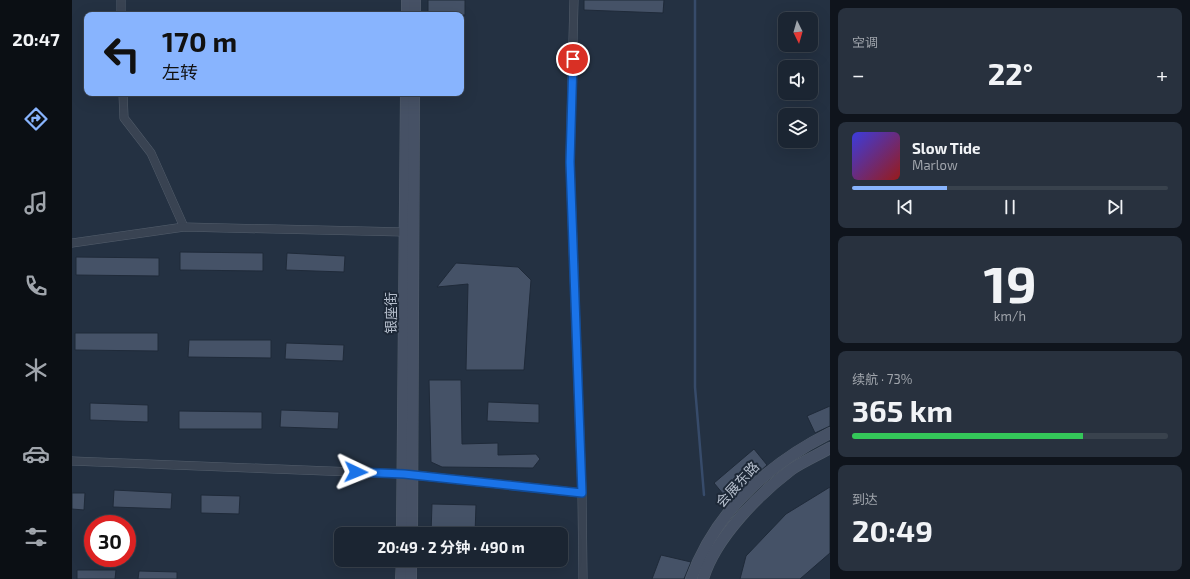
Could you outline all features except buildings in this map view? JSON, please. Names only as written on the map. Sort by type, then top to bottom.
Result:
[{"type":"main road","points":[[407,0],[407,12]]},
{"type":"main road","points":[[414,12],[415,0]]},
{"type":"main road","name":"银座街","points":[[403,527],[408,474],[405,232],[406,96]]},
{"type":"main road","points":[[412,527],[408,474],[414,96]]},
{"type":"main road","name":"会展东路","points":[[691,579],[695,567],[713,535],[735,504],[759,478],[785,459],[830,433]]},
{"type":"main road","name":"会展东路","points":[[703,579],[722,541],[762,496],[794,468],[830,448]]},
{"type":"main road","points":[[402,567],[402,579]]},
{"type":"main road","points":[[411,567],[411,579]]},
{"type":"street","points":[[120,0],[121,12]]},
{"type":"street","points":[[574,0],[570,162],[582,493],[583,579]]},
{"type":"street","points":[[123,96],[124,118],[151,153],[184,227]]},
{"type":"street","points":[[72,243],[184,227],[405,232]]},
{"type":"street","points":[[72,461],[408,474],[582,493]]},
{"type":"waterway","points":[[695,0],[695,387],[704,495]]},
{"type":"route","points":[[356,472],[404,474],[582,493],[570,162],[573,59]]}]
